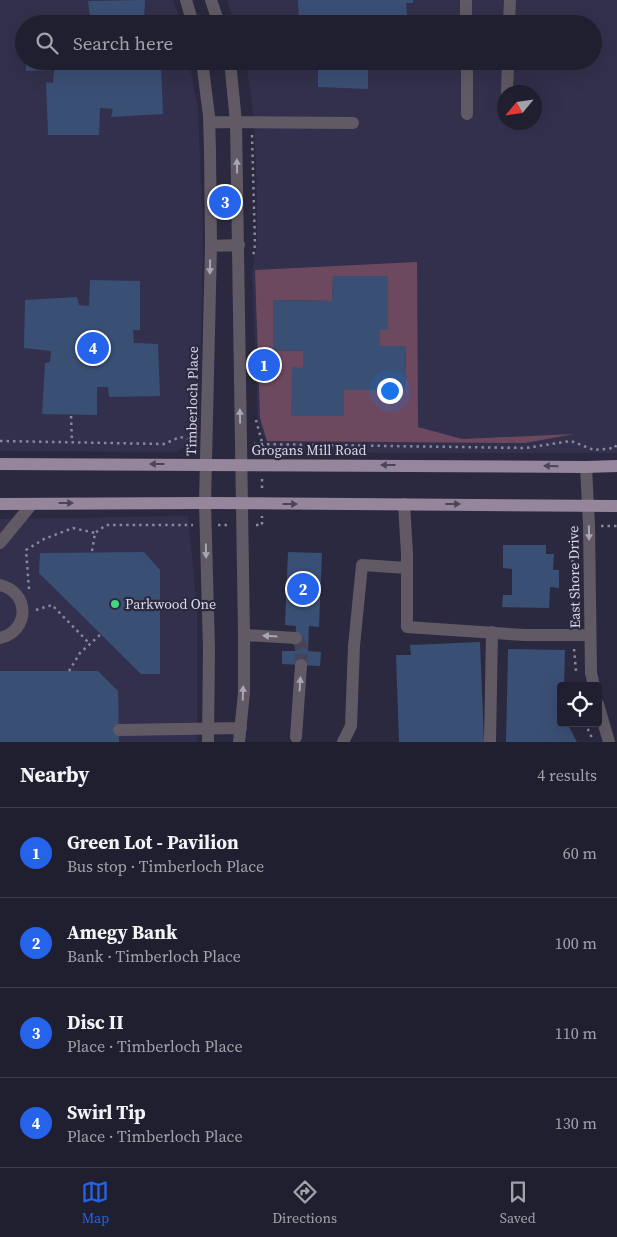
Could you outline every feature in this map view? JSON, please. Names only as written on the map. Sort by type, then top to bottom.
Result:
[{"type":"main road","name":"Grogans Mill Road","points":[[0,464],[617,466]]},
{"type":"main road","points":[[0,504],[241,503],[617,506]]},
{"type":"street","points":[[186,0],[190,15]]},
{"type":"street","points":[[210,0],[216,15]]},
{"type":"street","points":[[466,0],[466,15]]},
{"type":"street","points":[[509,15],[510,0]]},
{"type":"street","name":"Timberloch Place","points":[[203,70],[210,122],[211,246],[205,503],[209,649],[207,736]]},
{"type":"street","points":[[231,70],[236,122],[239,245],[244,635],[244,693],[239,742]]},
{"type":"street","points":[[467,70],[467,114]]},
{"type":"street","points":[[507,85],[508,70]]},
{"type":"street","points":[[210,122],[353,123]]},
{"type":"street","points":[[211,246],[239,245]]},
{"type":"street","name":"East Shore Drive","points":[[586,467],[590,673],[593,682]]},
{"type":"street","points":[[0,543],[32,504]]},
{"type":"street","points":[[404,504],[408,553],[407,627],[524,635],[590,635]]},
{"type":"street","points":[[343,742],[351,726],[354,646],[362,565],[407,568]]},
{"type":"street","points":[[0,585],[16,593],[21,601],[23,614],[16,630],[0,638]]},
{"type":"street","points":[[490,742],[492,632]]},
{"type":"street","points":[[244,635],[296,638]]},
{"type":"street","points":[[296,737],[301,665]]},
{"type":"street","points":[[602,718],[609,742]]},
{"type":"street","points":[[118,730],[207,736],[241,728]]},
{"type":"path","points":[[71,416],[72,442]]},
{"type":"path","points":[[0,441],[164,444],[180,437],[206,441]]},
{"type":"path","points":[[241,443],[263,446],[526,448],[571,441],[594,450],[615,448],[617,443]]},
{"type":"path","points":[[578,678],[573,636],[572,527],[579,526]]},
{"type":"path","points":[[21,601],[29,593],[26,550],[44,539],[73,528],[95,533]]},
{"type":"path","points":[[23,614],[52,605],[90,644]]},
{"type":"path","points":[[69,671],[80,653],[101,634]]},
{"type":"path","points":[[588,727],[594,742]]},
{"type":"shaded area","points":[[0,0],[173,0],[179,15],[15,15],[15,70],[191,70],[198,108],[203,236],[199,435],[177,452],[0,451]]},
{"type":"shaded area","points":[[227,0],[617,0],[617,453],[269,453],[258,421],[252,273],[257,242],[254,120],[247,70],[602,70],[602,15],[232,15]]},
{"type":"shaded area","points":[[417,262],[418,427],[462,439],[574,434],[525,443],[267,441],[260,418],[255,270]],"holes":[[[333,276],[388,276],[388,330],[380,330],[380,346],[406,346],[405,390],[344,390],[344,416],[292,416],[292,368],[303,368],[303,351],[273,350],[273,300],[332,301]]]},
{"type":"shaded area","points":[[188,516],[197,607],[197,742],[0,742],[0,519]]},
{"type":"building","points":[[145,0],[144,15],[90,15],[88,1]]},
{"type":"building","points":[[298,0],[413,0],[413,3],[406,3],[407,15],[299,15]]},
{"type":"building","points":[[54,70],[161,70],[163,114],[111,117],[113,109],[100,108],[99,135],[48,135],[46,82],[53,83]]},
{"type":"building","points":[[318,70],[368,70],[368,89],[318,87]]},
{"type":"building","points":[[333,276],[388,276],[388,330],[380,330],[380,346],[406,346],[405,390],[344,390],[344,416],[291,416],[292,367],[303,368],[303,351],[273,350],[273,300],[332,301]]},
{"type":"building","points":[[90,280],[140,281],[140,330],[133,330],[134,343],[158,344],[160,396],[109,397],[108,387],[97,387],[97,415],[42,414],[45,363],[50,362],[51,351],[24,348],[25,300],[77,297],[79,305],[89,306]]},
{"type":"building","points":[[503,545],[546,545],[546,554],[554,554],[553,570],[559,570],[559,588],[550,587],[549,608],[502,607],[503,595],[512,595],[512,569],[503,568]]},
{"type":"building","name":"Parkwood One","points":[[144,552],[160,570],[160,674],[141,674],[39,573],[40,553]]},
{"type":"building","points":[[288,552],[322,553],[319,627],[309,626],[308,651],[321,652],[320,666],[282,664],[282,651],[295,651],[296,626],[285,625]]},
{"type":"building","points":[[480,642],[484,742],[399,742],[396,655],[411,655],[410,645]]},
{"type":"building","points":[[508,649],[565,650],[564,682],[557,682],[557,727],[569,727],[577,742],[506,742]]},
{"type":"building","points":[[0,671],[98,671],[118,691],[119,742],[0,742]]},
{"type":"tunnel","points":[[296,638],[302,647],[301,665]]},
{"type":"place","name":"Disc II","points":[[225,202]]},
{"type":"place","name":"Swirl Tip","points":[[93,348]]},
{"type":"place","name":"Green Lot - Pavilion","points":[[264,365]]},
{"type":"place","name":"Amegy Bank","points":[[303,589]]},
{"type":"place","name":"Parkwood One","points":[[115,604]]}]
